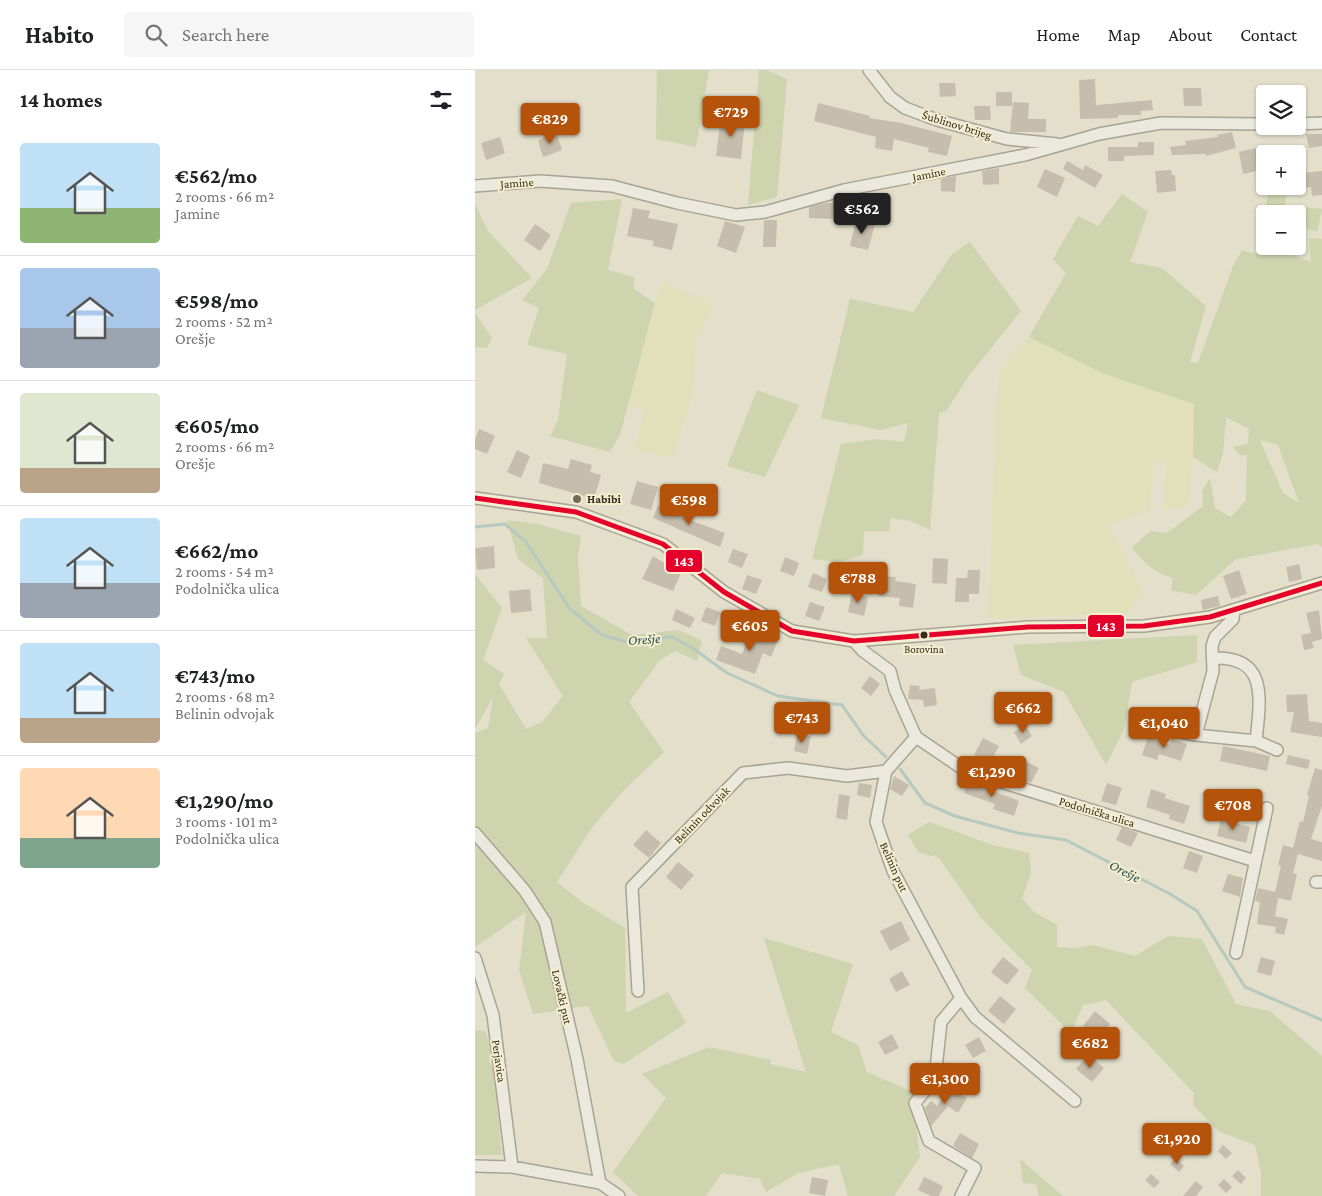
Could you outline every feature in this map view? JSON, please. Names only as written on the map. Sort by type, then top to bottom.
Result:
[{"type":"street","name":"Šublinov brijeg","points":[[869,70],[890,97],[905,108],[929,117],[1007,139],[1061,144]]},
{"type":"street","name":"Jamine","points":[[475,186],[540,181],[612,186],[677,203],[736,215],[765,212],[844,190],[1025,155],[1099,134],[1161,123],[1256,124]]},
{"type":"street","points":[[1306,124],[1322,123]]},
{"type":"street","points":[[475,498],[576,512],[663,544],[724,592],[792,630],[854,640],[1028,626],[1144,626],[1210,617],[1322,583]]},
{"type":"street","points":[[1196,735],[1213,671],[1214,658],[1212,646],[1215,637],[1233,618],[1234,611]]},
{"type":"street","points":[[854,640],[863,651],[890,671],[895,690],[916,737],[886,771]]},
{"type":"street","points":[[1214,658],[1239,660],[1248,666],[1253,673],[1258,688],[1259,704],[1256,741]]},
{"type":"street","points":[[1153,728],[1196,735],[1256,741],[1277,750]]},
{"type":"street","name":"Podolnička ulica","points":[[916,737],[966,771],[1255,861]]},
{"type":"street","name":"Belinin odvojak","points":[[638,991],[632,887],[743,773],[788,768],[847,776],[886,771]]},
{"type":"street","name":"Belinin put","points":[[886,771],[876,822],[893,871],[961,998],[975,1016],[1075,1101]]},
{"type":"street","points":[[1236,954],[1267,808]]},
{"type":"street","name":"Lovački put","points":[[475,833],[525,891],[545,922],[577,1059],[600,1183]]},
{"type":"street","name":"Perjavica","points":[[475,958],[493,1014],[512,1167]]},
{"type":"street","points":[[961,998],[941,1022],[935,1078],[915,1103],[929,1141],[975,1168],[961,1196]]},
{"type":"street","points":[[475,1166],[512,1167],[600,1183],[619,1196]]},
{"type":"shaded area","points":[[662,281],[714,305],[696,337],[693,393],[673,457],[634,450],[645,411],[628,405]]},
{"type":"shaded area","points":[[1029,337],[1102,373],[1194,404],[1193,457],[1188,507],[1164,510],[1166,461],[1153,462],[1150,510],[1109,525],[1143,591],[1127,613],[988,619],[998,373]]},
{"type":"green space","points":[[657,70],[709,70],[696,147],[656,139]]},
{"type":"green space","points":[[759,70],[766,70],[787,79],[777,197],[748,205]]},
{"type":"green space","points":[[1122,194],[1148,212],[1130,262],[1162,268],[1206,306],[1190,362],[1198,363],[1233,266],[1242,250],[1256,255],[1294,255],[1311,262],[1309,238],[1322,239],[1322,547],[1318,544],[1236,559],[1196,595],[1171,590],[1173,578],[1160,573],[1150,566],[1132,548],[1150,531],[1167,533],[1203,506],[1202,491],[1210,478],[1215,508],[1231,517],[1246,500],[1247,455],[1240,455],[1233,447],[1248,444],[1249,429],[1226,417],[1223,453],[1217,472],[1193,457],[1194,404],[1102,373],[1029,337],[1066,273],[1053,259],[1078,216],[1098,226]],"holes":[[[1260,440],[1278,445],[1299,503],[1283,493]]]},
{"type":"green space","points":[[1268,195],[1286,195],[1285,205],[1266,205]]},
{"type":"green space","points":[[622,199],[608,270],[634,277],[634,289],[655,303],[620,435],[610,452],[550,436],[558,420],[567,354],[527,345],[539,308],[522,300],[547,269],[571,203]]},
{"type":"green space","points":[[475,204],[488,231],[532,278],[475,310]]},
{"type":"green space","points":[[1306,207],[1322,209],[1317,232],[1306,228]]},
{"type":"green space","points":[[970,242],[1021,311],[970,374],[946,411],[939,413],[930,530],[911,521],[891,518],[889,531],[864,531],[863,555],[838,562],[812,559],[841,444],[877,439],[904,442],[908,423],[881,430],[821,418],[850,299],[913,312],[952,254]]},
{"type":"green space","points":[[475,313],[492,338],[487,348],[475,347]]},
{"type":"green space","points":[[757,390],[799,405],[765,477],[727,466]]},
{"type":"green space","points":[[507,520],[537,524],[581,536],[578,556],[581,606],[632,635],[679,630],[702,641],[697,661],[675,651],[660,660],[629,702],[664,752],[623,791],[591,829],[557,882],[582,902],[625,928],[626,1013],[668,992],[686,1023],[624,1064],[614,1061],[588,1006],[533,1014],[519,970],[526,912],[475,947],[475,733],[488,728],[493,697],[475,729],[475,574],[502,608],[483,660],[504,674],[499,684],[526,729],[542,722],[563,696],[526,638],[547,638],[543,578],[518,559]]},
{"type":"green space","points":[[1197,635],[1197,662],[1132,682],[1124,729],[1106,765],[1064,692],[1021,675],[1013,645]]},
{"type":"green space","points":[[929,822],[993,845],[1029,853],[1031,873],[1022,898],[1034,912],[1057,925],[1057,947],[1075,948],[1093,945],[1135,956],[1168,936],[1202,939],[1236,1004],[1270,1011],[1322,1056],[1322,1196],[1261,1196],[1261,1172],[1255,1145],[1218,1131],[1193,1105],[1194,1093],[1106,1000],[1083,1005],[1071,1033],[1025,988],[1032,970],[981,918],[939,858],[918,852],[908,835]]},
{"type":"green space","points":[[764,938],[853,964],[831,1032],[858,1045],[867,1072],[911,1091],[920,1157],[894,1196],[848,1196],[839,1164],[798,1173],[766,1192],[760,1179],[722,1173],[706,1196],[638,1196],[613,1172],[666,1098],[642,1074],[709,1047],[771,1060],[770,1064],[806,1072]]},
{"type":"green space","points":[[475,1030],[485,1031],[492,1049],[489,1061],[493,1068],[502,1155],[475,1155]]},
{"type":"green space","points":[[1020,1159],[1063,1196],[1039,1196],[1036,1184],[1023,1183]]},
{"type":"building","points":[[1095,79],[1096,105],[1152,100],[1153,110],[1141,111],[1141,115],[1118,115],[1118,118],[1080,119],[1079,80]]},
{"type":"building","points":[[939,83],[955,83],[956,96],[940,97]]},
{"type":"building","points":[[1183,88],[1201,88],[1202,106],[1184,106]]},
{"type":"building","points":[[996,92],[1012,92],[1012,106],[996,106]]},
{"type":"building","points":[[1013,102],[1029,103],[1028,119],[1046,119],[1046,132],[1010,132]]},
{"type":"building","points":[[818,103],[870,116],[869,118],[901,123],[952,136],[947,156],[928,152],[929,148],[894,139],[892,151],[875,148],[876,137],[814,121]]},
{"type":"building","points":[[974,106],[990,106],[991,120],[975,120]]},
{"type":"building","points":[[721,117],[745,120],[741,159],[716,156]]},
{"type":"building","points":[[1232,132],[1236,148],[1206,156],[1206,154],[1172,155],[1170,147],[1186,145],[1185,141],[1218,137],[1217,135]]},
{"type":"building","points":[[557,134],[562,150],[543,157],[538,140]]},
{"type":"building","points":[[1306,134],[1322,134],[1322,146],[1309,148]]},
{"type":"building","points":[[500,137],[505,153],[486,160],[481,143]]},
{"type":"building","points":[[1138,142],[1154,142],[1154,155],[1124,156],[1124,161],[1108,161],[1108,147],[1138,147]]},
{"type":"building","points":[[1256,148],[1256,171],[1243,174],[1239,152]]},
{"type":"building","points":[[1067,161],[1083,170],[1085,165],[1103,175],[1095,188],[1063,169]]},
{"type":"building","points":[[999,168],[999,184],[983,185],[982,171]]},
{"type":"building","points":[[1045,169],[1065,178],[1057,197],[1037,187]]},
{"type":"building","points":[[1171,170],[1172,175],[1175,175],[1176,191],[1157,193],[1155,171]]},
{"type":"building","points":[[1322,171],[1322,195],[1312,196],[1311,187],[1306,188],[1306,173]]},
{"type":"building","points":[[956,176],[955,192],[941,191],[941,179]]},
{"type":"building","points":[[834,203],[833,219],[809,218],[809,207]]},
{"type":"building","points":[[633,208],[650,211],[648,218],[678,224],[672,250],[653,246],[654,241],[627,236]]},
{"type":"building","points":[[856,219],[875,224],[868,250],[850,246]]},
{"type":"building","points":[[764,220],[777,220],[776,247],[763,247]]},
{"type":"building","points":[[725,221],[745,227],[736,253],[717,246]]},
{"type":"building","points":[[535,224],[551,235],[540,251],[524,240]]},
{"type":"building","points":[[479,429],[495,436],[487,454],[475,449],[475,440]]},
{"type":"building","points":[[517,450],[530,456],[521,478],[507,472]]},
{"type":"building","points":[[571,459],[592,465],[590,472],[601,475],[594,499],[539,483],[543,463],[568,469]]},
{"type":"building","points":[[637,481],[658,487],[651,510],[630,504]]},
{"type":"building","points":[[658,505],[672,510],[671,513],[725,533],[720,547],[653,518]]},
{"type":"building","points":[[494,546],[495,568],[477,570],[475,548]]},
{"type":"building","points":[[733,549],[748,554],[742,568],[728,562]]},
{"type":"building","points":[[653,556],[681,573],[673,591],[642,579]]},
{"type":"building","points":[[785,557],[799,563],[794,576],[780,571]]},
{"type":"building","points":[[933,558],[948,559],[947,584],[932,583]]},
{"type":"building","points":[[1299,564],[1302,579],[1289,582],[1286,567]]},
{"type":"building","points":[[968,570],[980,570],[979,594],[969,594],[969,602],[955,602],[956,578],[967,578]]},
{"type":"building","points":[[1239,570],[1247,594],[1231,599],[1223,576]]},
{"type":"building","points":[[813,573],[827,579],[822,592],[808,587]]},
{"type":"building","points":[[747,575],[762,580],[756,594],[742,589]]},
{"type":"building","points":[[880,576],[896,577],[895,581],[916,584],[913,608],[899,606],[900,598],[878,596]]},
{"type":"building","points":[[530,589],[532,611],[511,613],[509,591]]},
{"type":"building","points":[[852,593],[868,597],[864,616],[848,612]]},
{"type":"building","points":[[1218,596],[1220,606],[1203,610],[1201,600]]},
{"type":"building","points":[[810,602],[825,607],[819,621],[805,616]]},
{"type":"building","points":[[706,607],[720,612],[715,626],[701,621]]},
{"type":"building","points":[[676,609],[695,618],[690,628],[672,620]]},
{"type":"building","points":[[1319,610],[1322,639],[1312,642],[1314,648],[1304,650],[1301,635],[1311,633],[1306,613]]},
{"type":"building","points":[[753,628],[779,638],[771,657],[763,653],[755,674],[716,660],[721,646],[742,654]]},
{"type":"building","points":[[870,676],[880,684],[871,696],[861,688]]},
{"type":"building","points":[[910,685],[920,686],[919,690],[935,688],[937,705],[924,707],[923,700],[908,699]]},
{"type":"building","points":[[1307,694],[1309,721],[1322,723],[1322,737],[1290,732],[1294,712],[1287,712],[1286,695]]},
{"type":"building","points":[[1025,725],[1032,736],[1021,744],[1014,732]]},
{"type":"building","points":[[797,734],[811,736],[807,754],[794,751]]},
{"type":"building","points":[[1148,737],[1170,745],[1172,739],[1187,744],[1181,761],[1159,754],[1157,760],[1142,755]]},
{"type":"building","points":[[983,738],[999,746],[990,763],[974,755]]},
{"type":"building","points":[[1223,746],[1270,756],[1267,771],[1220,761]]},
{"type":"building","points":[[1288,755],[1310,760],[1308,769],[1286,764]]},
{"type":"building","points":[[1023,760],[1039,768],[1031,783],[1014,776]]},
{"type":"building","points":[[1315,768],[1322,770],[1322,806],[1311,839],[1322,842],[1322,861],[1298,854],[1293,873],[1297,874],[1291,901],[1278,898],[1275,916],[1288,919],[1284,935],[1275,933],[1276,927],[1257,924],[1260,902],[1255,901],[1258,888],[1275,892],[1281,866],[1278,865],[1283,845],[1293,848],[1300,821],[1303,822],[1309,796],[1307,795]]},
{"type":"building","points":[[894,776],[909,785],[902,796],[890,789]]},
{"type":"building","points":[[968,780],[994,788],[993,791],[1019,801],[1014,816],[993,809],[995,804],[964,793]]},
{"type":"building","points":[[859,783],[872,785],[870,798],[857,795]]},
{"type":"building","points":[[1107,783],[1122,788],[1116,805],[1101,801]]},
{"type":"building","points":[[1151,789],[1166,794],[1165,798],[1190,806],[1184,824],[1169,819],[1170,815],[1146,807]]},
{"type":"building","points":[[839,794],[850,796],[847,820],[836,818]]},
{"type":"building","points":[[1221,819],[1250,827],[1246,843],[1217,836]]},
{"type":"building","points":[[1122,827],[1138,833],[1131,847],[1116,840]]},
{"type":"building","points":[[646,830],[661,843],[649,858],[633,845]]},
{"type":"building","points":[[1189,851],[1203,856],[1197,873],[1183,868]]},
{"type":"building","points":[[678,862],[694,875],[681,890],[666,877]]},
{"type":"building","points":[[1228,874],[1243,878],[1240,897],[1222,891]]},
{"type":"building","points":[[901,921],[910,940],[890,951],[880,931]]},
{"type":"building","points":[[1003,957],[1019,970],[1007,985],[991,972]]},
{"type":"building","points":[[1261,957],[1275,961],[1271,976],[1257,972]]},
{"type":"building","points":[[902,971],[910,985],[896,992],[889,979]]},
{"type":"building","points":[[1000,996],[1016,1009],[1004,1024],[988,1011]]},
{"type":"building","points":[[1095,1011],[1110,1024],[1098,1039],[1083,1026]]},
{"type":"building","points":[[892,1034],[899,1048],[885,1055],[878,1042]]},
{"type":"building","points":[[979,1037],[986,1051],[973,1058],[965,1045]]},
{"type":"building","points":[[1088,1055],[1104,1068],[1092,1082],[1076,1069]]},
{"type":"building","points":[[948,1088],[967,1098],[958,1113],[948,1106],[931,1126],[925,1108],[931,1101],[937,1106]]},
{"type":"building","points":[[960,1133],[979,1144],[972,1158],[953,1146]]},
{"type":"building","points":[[1223,1145],[1232,1153],[1226,1159],[1218,1151]]},
{"type":"building","points":[[1176,1158],[1184,1166],[1179,1172],[1170,1164]]},
{"type":"building","points":[[1238,1170],[1246,1178],[1241,1184],[1232,1176]]},
{"type":"building","points":[[1151,1174],[1160,1182],[1154,1188],[1145,1180]]},
{"type":"building","points":[[812,1177],[828,1180],[825,1196],[809,1193]]},
{"type":"building","points":[[924,1177],[943,1186],[939,1196],[931,1196],[918,1190]]},
{"type":"building","points":[[1224,1179],[1232,1187],[1226,1193],[1218,1185]]},
{"type":"building","points":[[1196,1181],[1203,1187],[1196,1196],[1183,1196]]},
{"type":"waterway","name":"Orešje","points":[[475,527],[505,524],[526,542],[570,609],[602,635],[627,642],[672,637],[694,649],[727,673],[778,696],[842,705],[863,735],[886,757]]},
{"type":"waterway","name":"Orešje","points":[[900,769],[925,803],[955,816],[1018,833],[1066,840],[1170,894],[1197,911],[1245,987],[1322,1020]]},
{"type":"transit line","name":"143","points":[[475,498],[576,512],[663,544],[724,592],[792,631],[854,641],[1028,627],[1144,626],[1210,617],[1322,583]]},
{"type":"place","name":"Habibi","points":[[577,499]]},
{"type":"place","name":"Borovina","points":[[924,635]]}]
